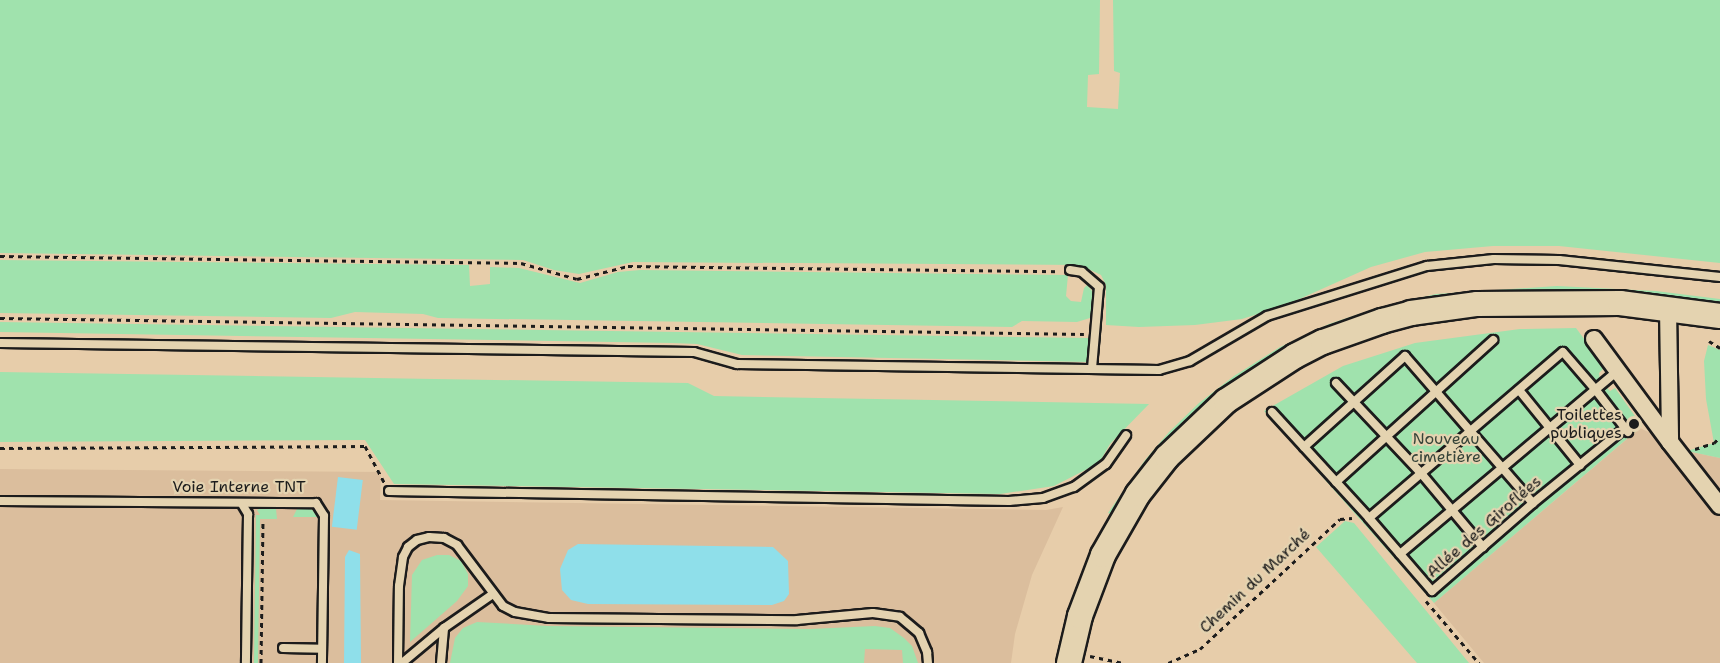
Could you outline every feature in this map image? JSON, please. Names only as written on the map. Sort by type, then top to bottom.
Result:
[{"type":"main road","points":[[1070,657],[1080,616],[1103,555],[1138,494],[1167,457],[1203,421],[1226,401],[1276,366],[1352,331],[1411,313],[1477,304],[1569,302],[1668,308],[1720,316]]},
{"type":"street","points":[[1668,308],[1670,442]]},
{"type":"street","points":[[1594,339],[1720,506]]},
{"type":"lane","points":[[0,343],[694,352],[737,364],[1158,370],[1190,361],[1268,316],[1427,266],[1494,259],[1558,260],[1720,277]]},
{"type":"lane","points":[[1070,270],[1082,272],[1099,287],[1092,369]]},
{"type":"lane","points":[[1336,482],[1493,340]]},
{"type":"lane","name":"Allée des Giroflées","points":[[1563,352],[1595,389],[1627,430],[1533,503],[1432,591],[1369,518],[1470,429],[1563,352]]},
{"type":"lane","points":[[1304,447],[1405,356],[1533,503]]},
{"type":"lane","points":[[1400,554],[1617,371]]},
{"type":"lane","points":[[1336,383],[1420,472],[1483,547]]},
{"type":"lane","points":[[1519,390],[1580,465]]},
{"type":"lane","points":[[1272,412],[1369,518]]},
{"type":"lane","points":[[388,491],[1009,501],[1043,498],[1074,487],[1106,464],[1126,435]]},
{"type":"lane","name":"Voie Interne TNT","points":[[0,501],[242,504],[311,501],[323,512],[322,663]]},
{"type":"lane","points":[[242,504],[248,514],[246,663]]},
{"type":"lane","points":[[400,663],[400,570],[408,547],[417,540],[429,537],[444,538],[457,545],[503,606],[515,612],[549,618],[797,620],[841,618],[873,613],[900,617],[919,633],[927,652],[928,663]]},
{"type":"lane","points":[[400,663],[444,628],[493,594]]},
{"type":"lane","points":[[441,663],[444,628]]},
{"type":"lane","points":[[283,648],[322,649]]},
{"type":"path","points":[[0,256],[521,263],[578,279],[628,266],[1070,270]]},
{"type":"path","points":[[0,318],[1096,334]]},
{"type":"path","points":[[1709,340],[1720,348]]},
{"type":"path","points":[[1687,451],[1714,443],[1720,437]]},
{"type":"path","points":[[0,448],[365,446],[388,491]]},
{"type":"path","name":"Chemin du Marché","points":[[1168,663],[1200,649],[1340,519],[1347,517],[1355,519]]},
{"type":"path","points":[[261,663],[263,520]]},
{"type":"path","points":[[1070,657],[1123,663]]},
{"type":"shaded area","points":[[1640,428],[1687,451],[1720,458],[1720,663],[1484,663],[1434,603]]},
{"type":"shaded area","points":[[0,469],[381,472],[380,500],[1046,510],[1063,507],[1032,575],[1015,634],[1011,663],[0,663]]},
{"type":"green space","points":[[0,0],[1100,0],[1099,74],[1088,75],[1087,107],[1118,109],[1120,73],[1114,71],[1113,0],[1720,0],[1720,263],[1559,246],[1493,246],[1425,252],[1371,267],[1286,305],[1242,319],[1195,325],[1139,327],[1106,325],[1106,285],[1101,275],[1080,265],[633,262],[579,274],[554,270],[523,260],[0,253]]},
{"type":"green space","points":[[0,260],[469,265],[470,286],[490,284],[490,267],[519,268],[580,283],[618,272],[640,270],[1068,275],[1066,296],[1071,301],[1081,302],[1084,288],[1087,285],[1092,291],[1094,304],[1090,318],[1077,322],[1022,321],[1012,327],[438,318],[423,314],[355,312],[331,318],[0,313]]},
{"type":"green space","points":[[1557,286],[1656,291],[1720,299],[1720,305],[1574,292],[1297,344],[1114,515],[1108,513],[1145,460],[1169,432],[1199,403],[1234,376],[1280,347],[1329,324],[1377,308],[1436,294]]},
{"type":"green space","points":[[0,322],[1089,338],[1087,362],[742,355],[697,344],[672,343],[0,332]]},
{"type":"green space","name":"Nouveau cimetière","points":[[1576,328],[1605,367],[1599,373],[1600,380],[1610,391],[1615,388],[1642,426],[1434,603],[1264,411],[1343,366],[1415,343],[1520,329]]},
{"type":"green space","points":[[1708,345],[1720,350],[1720,458],[1687,451],[1714,443],[1706,399],[1704,361]]},
{"type":"green space","points":[[0,372],[688,383],[714,396],[1149,404],[1110,444],[1099,463],[1054,486],[1000,494],[394,484],[365,440],[0,442]]},
{"type":"green space","points":[[309,506],[318,517],[293,517],[297,509]]},
{"type":"green space","points":[[264,507],[276,509],[277,519],[260,519],[258,663],[254,663],[256,515],[260,515],[257,510]]},
{"type":"green space","points":[[1345,521],[1354,523],[1469,663],[1417,663],[1316,547]]},
{"type":"green space","points":[[437,555],[449,555],[461,561],[468,574],[468,586],[457,601],[410,642],[412,575],[422,560]]},
{"type":"green space","points":[[477,622],[548,626],[810,629],[875,626],[890,628],[904,638],[912,646],[918,663],[903,663],[902,650],[865,649],[864,663],[450,663],[455,638],[463,628]]},
{"type":"water","points":[[338,477],[363,480],[357,530],[332,527]]},
{"type":"water","points":[[578,544],[773,547],[788,561],[789,594],[784,601],[772,605],[588,604],[571,600],[562,590],[560,569],[568,550]]},
{"type":"water","points":[[349,550],[360,554],[361,663],[344,663],[345,557]]},
{"type":"place","name":"Toilettes publiques","points":[[1634,424]]}]
